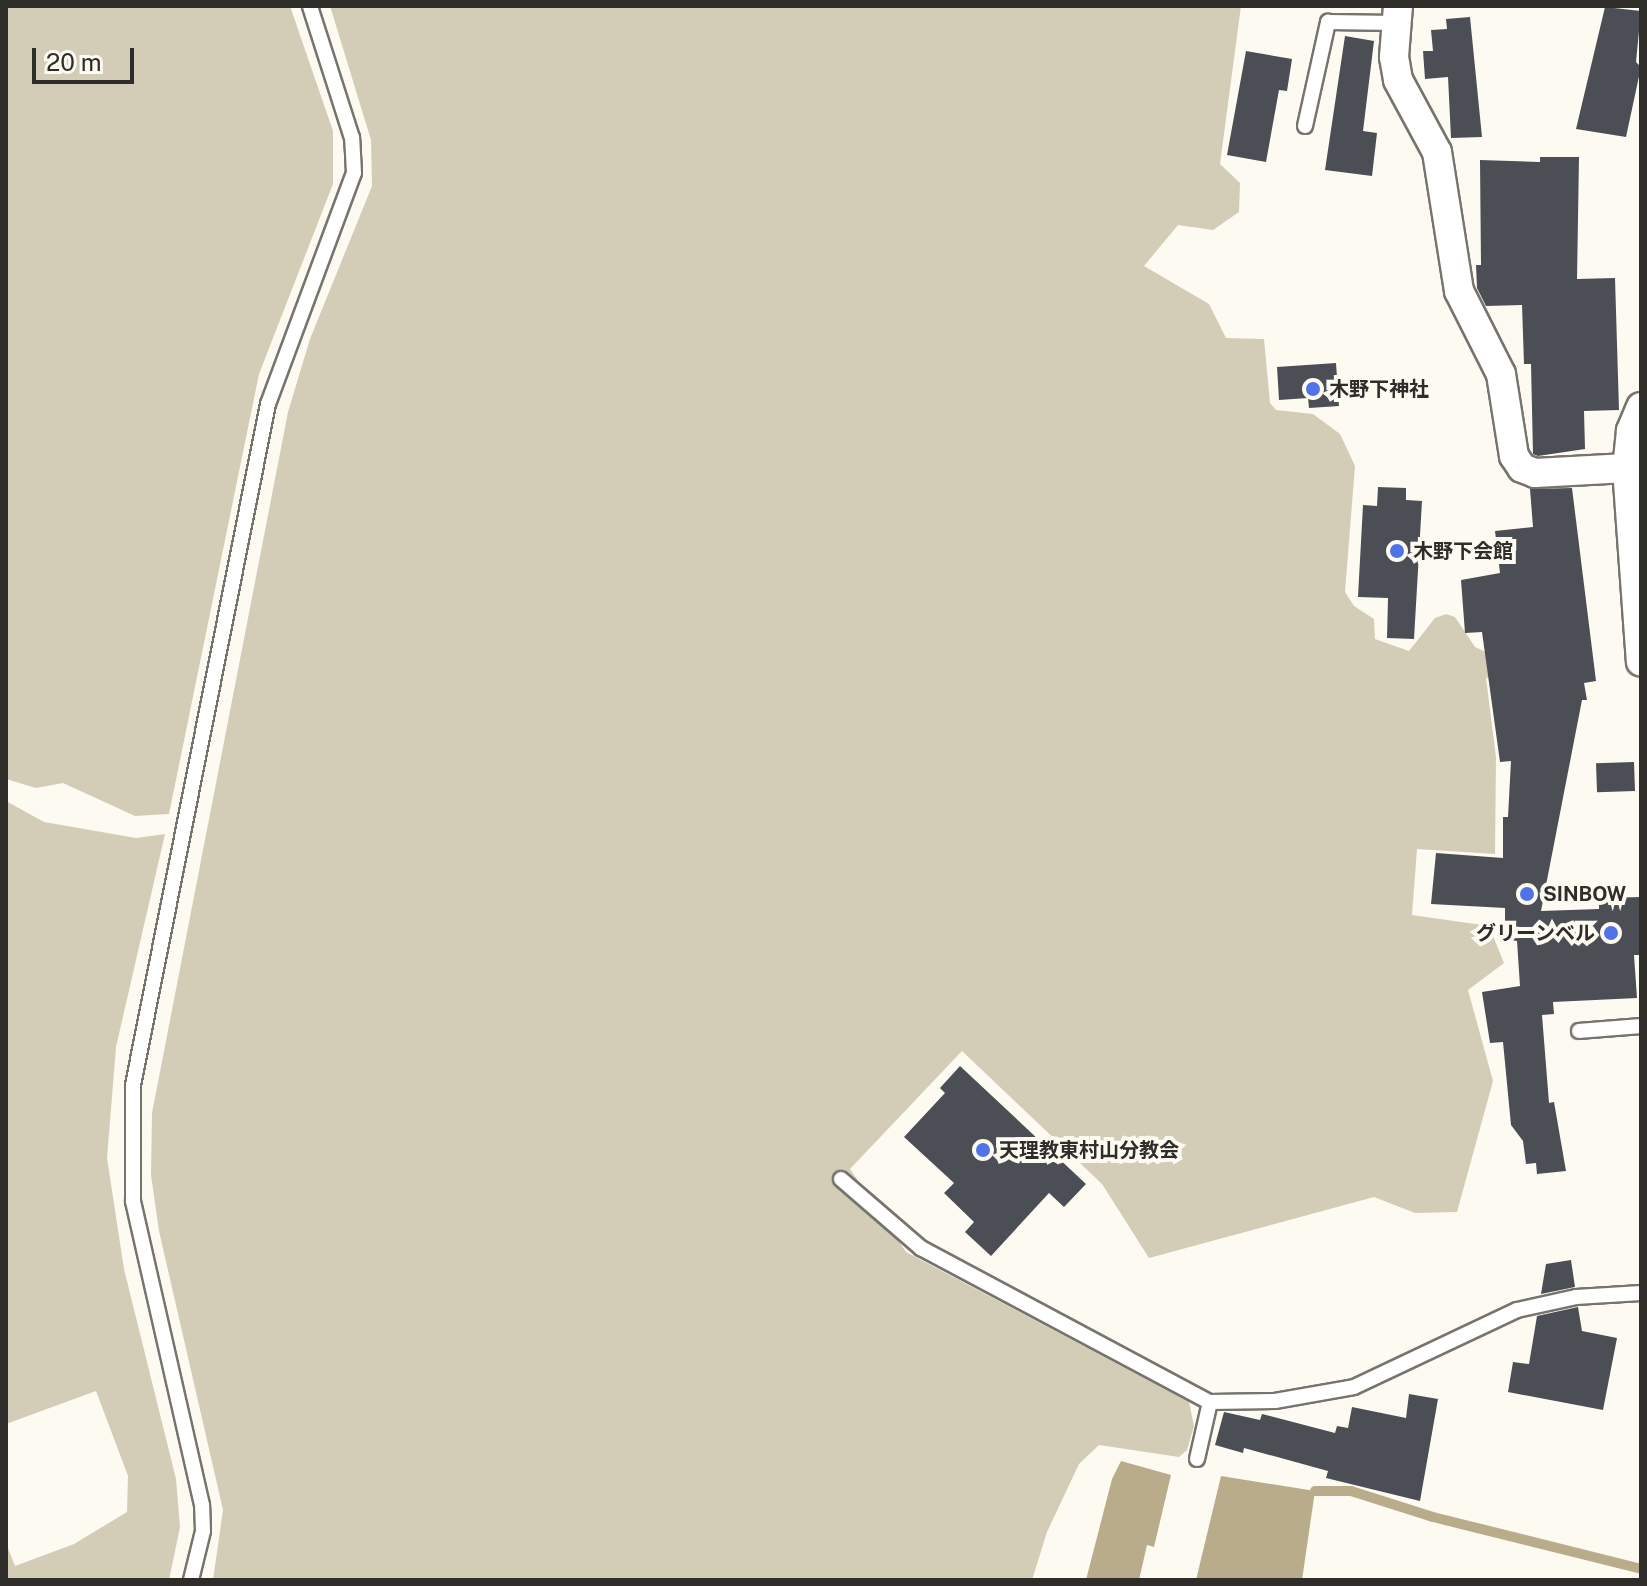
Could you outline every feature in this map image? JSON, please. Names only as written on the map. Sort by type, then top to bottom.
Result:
[{"type":"street","points":[[1397,15],[1398,80],[1437,152],[1459,291],[1501,374],[1514,456],[1522,468],[1535,473],[1627,468]]},
{"type":"street","points":[[1641,407],[1631,431],[1627,468],[1641,661]]},
{"type":"lane","points":[[191,1580],[203,1531],[202,1505],[133,1201],[133,1085],[268,404],[354,173],[352,138],[310,6]]},
{"type":"lane","points":[[1311,118],[1328,22],[1397,15]]},
{"type":"lane","points":[[1579,1031],[1641,1026]]},
{"type":"lane","points":[[841,1179],[932,1255],[1210,1402],[1275,1401],[1354,1387],[1517,1310],[1576,1297],[1641,1293]]},
{"type":"lane","points":[[1197,1459],[1210,1402]]},
{"type":"shaded area","points":[[6,6],[290,6],[333,131],[333,184],[259,374],[169,814],[135,816],[63,783],[36,788],[6,779]]},
{"type":"shaded area","points":[[330,6],[1241,6],[1220,164],[1240,183],[1239,212],[1213,230],[1178,225],[1144,266],[1209,304],[1226,338],[1264,339],[1270,403],[1276,410],[1313,414],[1340,434],[1355,466],[1345,592],[1354,606],[1374,619],[1375,639],[1409,651],[1435,618],[1446,614],[1455,617],[1475,647],[1526,671],[1486,678],[1496,757],[1495,854],[1417,849],[1412,915],[1489,926],[1504,963],[1468,990],[1493,1081],[1457,1212],[1415,1213],[1374,1197],[1149,1258],[1102,1184],[962,1051],[850,1169],[906,1252],[1189,1402],[1194,1426],[1187,1450],[1179,1457],[1099,1445],[1079,1464],[1047,1532],[1032,1580],[213,1580],[223,1510],[159,1231],[151,1175],[152,1113],[288,412],[310,339],[372,186],[371,140]]},
{"type":"shaded area","points":[[6,801],[44,822],[136,838],[165,834],[116,1047],[107,1158],[124,1269],[176,1479],[180,1527],[169,1580],[6,1580],[6,1543],[15,1566],[74,1544],[127,1512],[128,1476],[96,1391],[6,1424]]},
{"type":"shaded area","points":[[1121,1461],[1171,1475],[1154,1547],[1147,1545],[1139,1580],[1086,1580],[1112,1479]]},
{"type":"shaded area","points":[[1221,1476],[1315,1491],[1302,1580],[1196,1580]]},
{"type":"building","points":[[1605,7],[1641,11],[1636,62],[1641,67],[1626,137],[1576,129]]},
{"type":"building","points":[[1470,17],[1482,137],[1451,138],[1448,77],[1425,79],[1423,51],[1433,51],[1431,30],[1447,29],[1446,19]]},
{"type":"building","points":[[1345,36],[1374,41],[1363,131],[1377,133],[1372,176],[1325,170]]},
{"type":"building","points":[[1246,51],[1292,59],[1287,91],[1279,90],[1266,162],[1227,155]]},
{"type":"building","points":[[1540,157],[1579,157],[1577,279],[1615,278],[1619,410],[1584,411],[1585,449],[1538,456],[1533,454],[1531,364],[1524,364],[1522,305],[1486,306],[1477,288],[1476,265],[1481,265],[1480,160],[1540,162]]},
{"type":"building","name":"木野下神社","points":[[1336,363],[1339,406],[1309,408],[1308,398],[1279,400],[1277,367]]},
{"type":"building","name":"木野下会館","points":[[1378,487],[1406,488],[1406,500],[1422,501],[1414,639],[1387,638],[1388,598],[1358,597],[1363,505],[1377,506]]},
{"type":"building","points":[[1572,488],[1596,681],[1584,683],[1587,700],[1582,700],[1541,911],[1599,909],[1599,898],[1641,897],[1641,955],[1634,955],[1637,998],[1553,1002],[1554,1014],[1542,1015],[1549,1103],[1554,1102],[1566,1171],[1537,1174],[1536,1163],[1526,1164],[1523,1141],[1511,1125],[1503,1042],[1490,1043],[1482,992],[1520,986],[1517,941],[1505,939],[1505,908],[1431,904],[1436,853],[1503,858],[1503,817],[1508,817],[1511,761],[1500,762],[1482,632],[1465,633],[1461,580],[1500,573],[1495,531],[1533,527],[1530,489]]},
{"type":"building","points":[[1634,762],[1635,791],[1597,792],[1596,763]]},
{"type":"building","name":"天理教東村山分教会","points":[[960,1066],[1086,1184],[1064,1207],[1049,1193],[991,1256],[965,1232],[974,1222],[944,1193],[954,1183],[904,1137],[945,1093],[940,1088]]},
{"type":"building","points":[[1571,1260],[1575,1287],[1541,1294],[1546,1264]]},
{"type":"building","points":[[1578,1307],[1582,1331],[1617,1338],[1603,1410],[1508,1392],[1513,1362],[1529,1364],[1537,1316]]},
{"type":"building","points":[[1409,1394],[1438,1399],[1420,1501],[1326,1478],[1328,1471],[1244,1448],[1243,1453],[1215,1445],[1224,1412],[1260,1420],[1262,1414],[1335,1433],[1337,1426],[1348,1428],[1352,1407],[1406,1418]]},
{"type":"waterway","points":[[1315,1491],[1351,1491],[1433,1517],[1641,1569]]},
{"type":"place","name":"木野下神社","points":[[1313,389]]},
{"type":"place","name":"木野下会館","points":[[1397,551]]},
{"type":"place","name":"SINBOW","points":[[1527,894]]},
{"type":"place","name":"グリーンベル","points":[[1611,933]]},
{"type":"place","name":"天理教東村山分教会","points":[[983,1150]]}]
